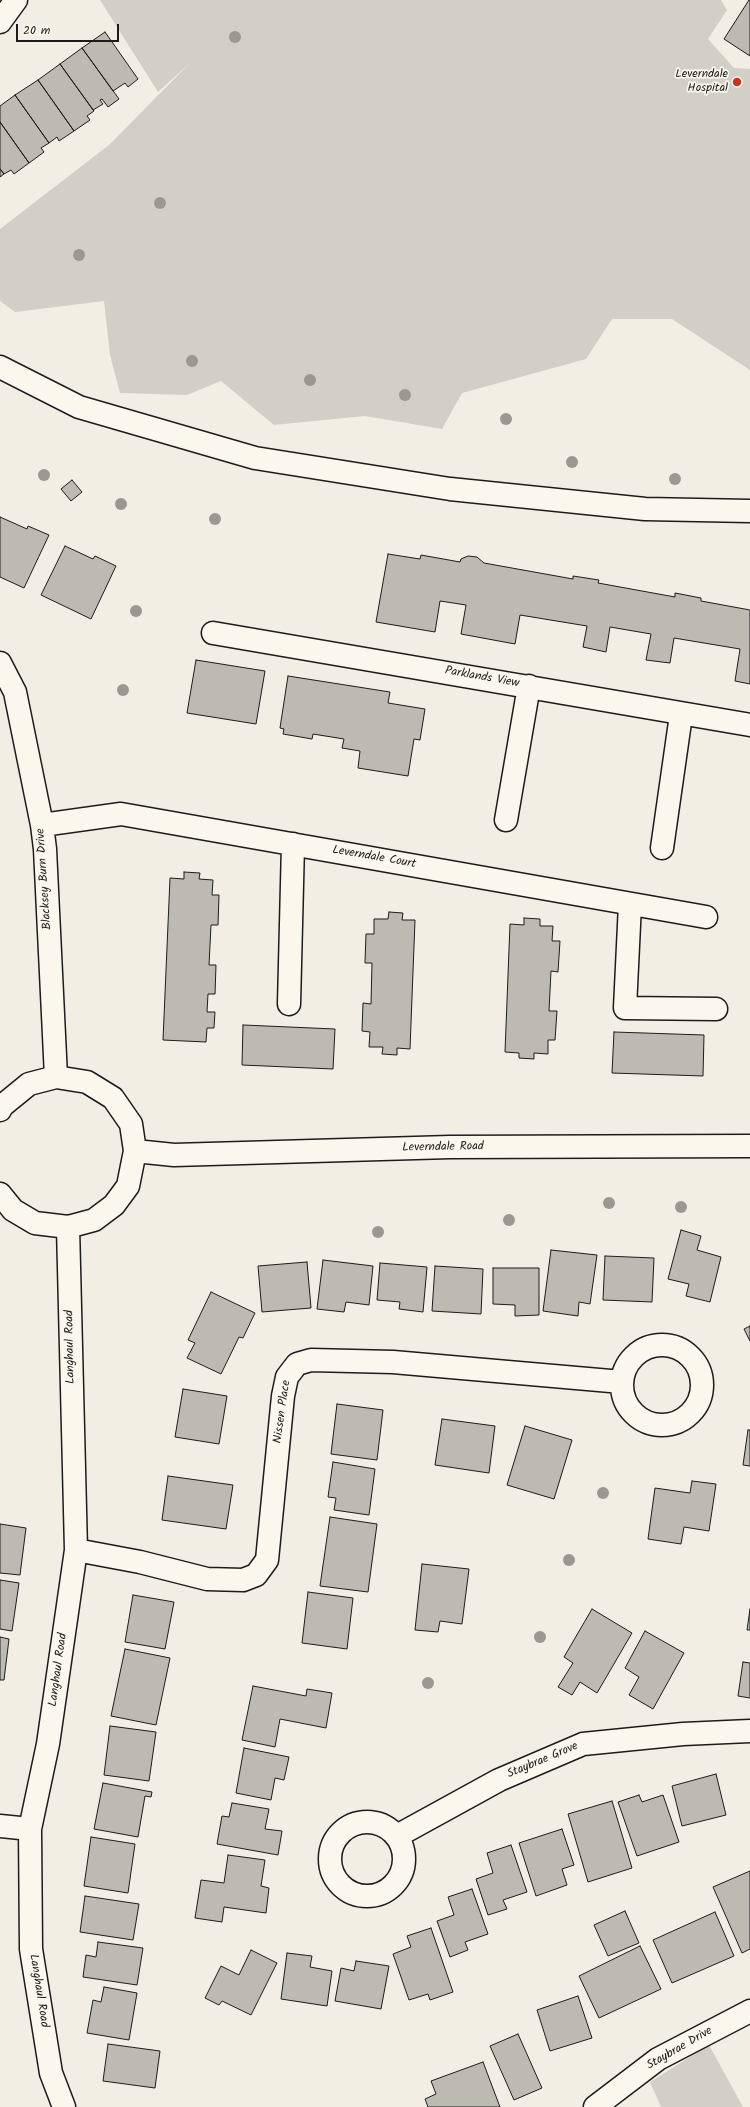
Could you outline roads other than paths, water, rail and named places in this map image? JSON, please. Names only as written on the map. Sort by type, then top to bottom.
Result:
[{"type":"street","points":[[0,22],[16,0]]},
{"type":"street","points":[[0,367],[79,407],[255,458],[450,489],[645,509],[750,511]]},
{"type":"street","name":"Parklands View","points":[[213,633],[529,686],[681,715],[750,725]]},
{"type":"street","name":"Blacksey Burn Drive","points":[[0,663],[15,692],[42,825],[45,849],[56,1077]]},
{"type":"street","points":[[506,820],[529,686]]},
{"type":"street","points":[[662,848],[681,715]]},
{"type":"street","name":"Leverndale Court","points":[[42,825],[121,814],[706,917]]},
{"type":"street","points":[[289,1004],[293,844]]},
{"type":"street","points":[[630,904],[626,1008],[716,1009]]},
{"type":"street","points":[[0,1110],[2,1106],[29,1084],[56,1077],[87,1082],[113,1098],[131,1124],[135,1151],[128,1186],[114,1206],[94,1220],[68,1227],[35,1223],[13,1210],[0,1194]]},
{"type":"street","name":"Leverndale Road","points":[[135,1151],[174,1154],[450,1147],[750,1146]]},
{"type":"street","name":"Langhaul Road","points":[[64,2107],[51,2074],[31,1949],[30,1829],[48,1744],[76,1550],[68,1227]]},
{"type":"street","name":"Nissen Place","points":[[76,1550],[140,1562],[207,1579],[243,1580],[256,1575],[267,1560],[283,1396],[287,1377],[297,1364],[311,1360],[393,1362],[622,1382]]},
{"type":"street","name":"Staybrae Grove","points":[[397,1836],[499,1780],[583,1744],[683,1734],[750,1730]]},
{"type":"street","points":[[0,1826],[30,1829]]},
{"type":"street","name":"Staybrae Drive","points":[[595,2107],[658,2059],[750,2011]]},
{"type":"place","name":"Leverndale Hospital","points":[[737,82]]}]
